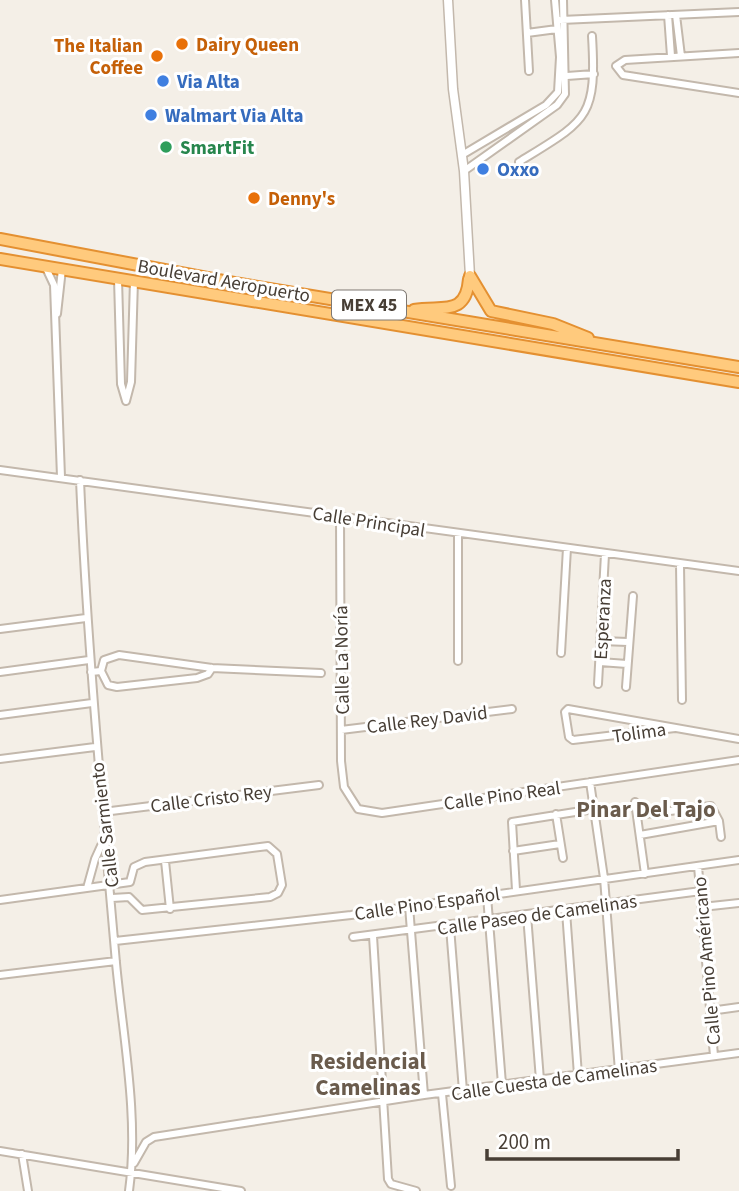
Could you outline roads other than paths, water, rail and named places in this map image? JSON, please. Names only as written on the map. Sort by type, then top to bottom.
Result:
[{"type":"highway","name":"Boulevard Aeropuerto","points":[[0,239],[405,312],[739,367]]},
{"type":"highway","name":"Boulevard Aeropuerto","points":[[0,259],[739,382]]},
{"type":"highway","points":[[405,312],[458,305],[467,293],[470,276]]},
{"type":"highway","points":[[470,276],[491,311],[553,324],[604,345]]},
{"type":"street","points":[[448,0],[449,50],[464,171],[470,276]]},
{"type":"street","points":[[525,0],[529,71]]},
{"type":"street","points":[[464,171],[562,100],[567,76],[555,0]]},
{"type":"street","points":[[462,155],[546,105],[558,92],[560,57],[557,29],[563,0]]},
{"type":"street","points":[[560,20],[739,12]]},
{"type":"street","points":[[668,15],[671,56]]},
{"type":"street","points":[[676,15],[681,56]]},
{"type":"street","points":[[527,33],[557,29]]},
{"type":"street","points":[[519,162],[572,128],[583,117],[593,97],[592,36]]},
{"type":"street","points":[[739,52],[625,60],[617,66],[623,75],[739,93]]},
{"type":"street","points":[[567,76],[594,74]]},
{"type":"street","points":[[516,121],[521,129]]},
{"type":"street","points":[[482,143],[488,154]]},
{"type":"street","points":[[45,266],[53,280],[61,477]]},
{"type":"street","points":[[56,326],[62,269]]},
{"type":"street","points":[[118,278],[121,390],[126,401],[131,382],[134,281]]},
{"type":"street","name":"Calle Principal","points":[[0,470],[739,571]]},
{"type":"street","name":"Calle Sarmiento","points":[[80,480],[95,747],[113,898],[132,1167],[129,1191]]},
{"type":"street","name":"Calle La Noría","points":[[340,516],[341,730],[344,787],[352,802]]},
{"type":"street","points":[[458,534],[458,661]]},
{"type":"street","points":[[561,653],[567,548]]},
{"type":"street","name":"Esperanza","points":[[598,684],[605,554]]},
{"type":"street","points":[[680,565],[682,700]]},
{"type":"street","points":[[626,687],[633,596]]},
{"type":"street","points":[[0,629],[86,618]]},
{"type":"street","points":[[601,641],[628,642]]},
{"type":"street","points":[[212,668],[208,674],[189,679],[117,687],[108,685],[101,671],[104,660],[118,655],[212,668],[321,673]]},
{"type":"street","points":[[0,672],[89,660]]},
{"type":"street","points":[[600,662],[627,664]]},
{"type":"street","points":[[90,672],[101,671]]},
{"type":"street","points":[[0,715],[92,703]]},
{"type":"street","name":"Calle Rey David","points":[[341,730],[512,709]]},
{"type":"street","name":"Tolima","points":[[568,709],[676,728],[573,740],[569,737],[565,712],[568,709]]},
{"type":"street","points":[[676,728],[739,739]]},
{"type":"street","points":[[0,759],[95,747]]},
{"type":"street","name":"Calle Pino Real","points":[[352,802],[370,813],[382,813],[739,760]]},
{"type":"street","points":[[590,782],[604,878],[619,1070]]},
{"type":"street","name":"Calle Cristo Rey","points":[[103,812],[318,785]]},
{"type":"street","points":[[635,802],[645,874]]},
{"type":"street","points":[[637,816],[713,807],[719,821],[721,837]]},
{"type":"street","points":[[516,890],[511,825],[514,820],[594,809]]},
{"type":"street","points":[[556,814],[562,858]]},
{"type":"street","points":[[640,835],[719,821]]},
{"type":"street","points":[[87,888],[95,859],[106,836]]},
{"type":"street","points":[[513,851],[560,844]]},
{"type":"street","points":[[0,900],[130,882],[134,867],[139,864],[268,846],[277,854],[282,885],[278,893],[270,897],[142,910],[129,897],[113,898]]},
{"type":"street","name":"Calle Pino Español","points":[[115,941],[487,896],[739,860]]},
{"type":"street","points":[[165,862],[170,909]]},
{"type":"street","name":"Calle Pino Américano","points":[[698,866],[714,1056]]},
{"type":"street","name":"Calle Paseo de Camelinas","points":[[353,937],[450,927],[701,891]]},
{"type":"street","points":[[487,896],[502,1084]]},
{"type":"street","points":[[702,907],[739,903]]},
{"type":"street","points":[[409,906],[424,1096]]},
{"type":"street","points":[[566,911],[578,1075]]},
{"type":"street","points":[[527,915],[540,1080]]},
{"type":"street","points":[[450,927],[463,1091]]},
{"type":"street","points":[[373,936],[388,1181],[416,1191]]},
{"type":"street","points":[[0,975],[116,961]]},
{"type":"street","points":[[710,1012],[739,1007]]},
{"type":"street","name":"Calle Cuesta de Camelinas","points":[[132,1167],[146,1142],[154,1137],[502,1084],[739,1053]]},
{"type":"street","points":[[442,1094],[451,1186]]},
{"type":"street","points":[[0,1151],[132,1167],[241,1191]]},
{"type":"street","points":[[22,1154],[28,1191]]},
{"type":"place","name":"Dairy Queen","points":[[182,44]]},
{"type":"place","name":"The Italian Coffee","points":[[157,56]]},
{"type":"place","name":"Via Alta","points":[[163,81]]},
{"type":"place","name":"Walmart Via Alta","points":[[151,115]]},
{"type":"place","name":"SmartFit","points":[[166,147]]},
{"type":"place","name":"Oxxo","points":[[483,169]]},
{"type":"place","name":"Denny's","points":[[254,198]]},
{"type":"district","name":"Pinar Del Tajo","points":[[646,809]]},
{"type":"district","name":"Residencial Camelinas","points":[[368,1074]]}]
